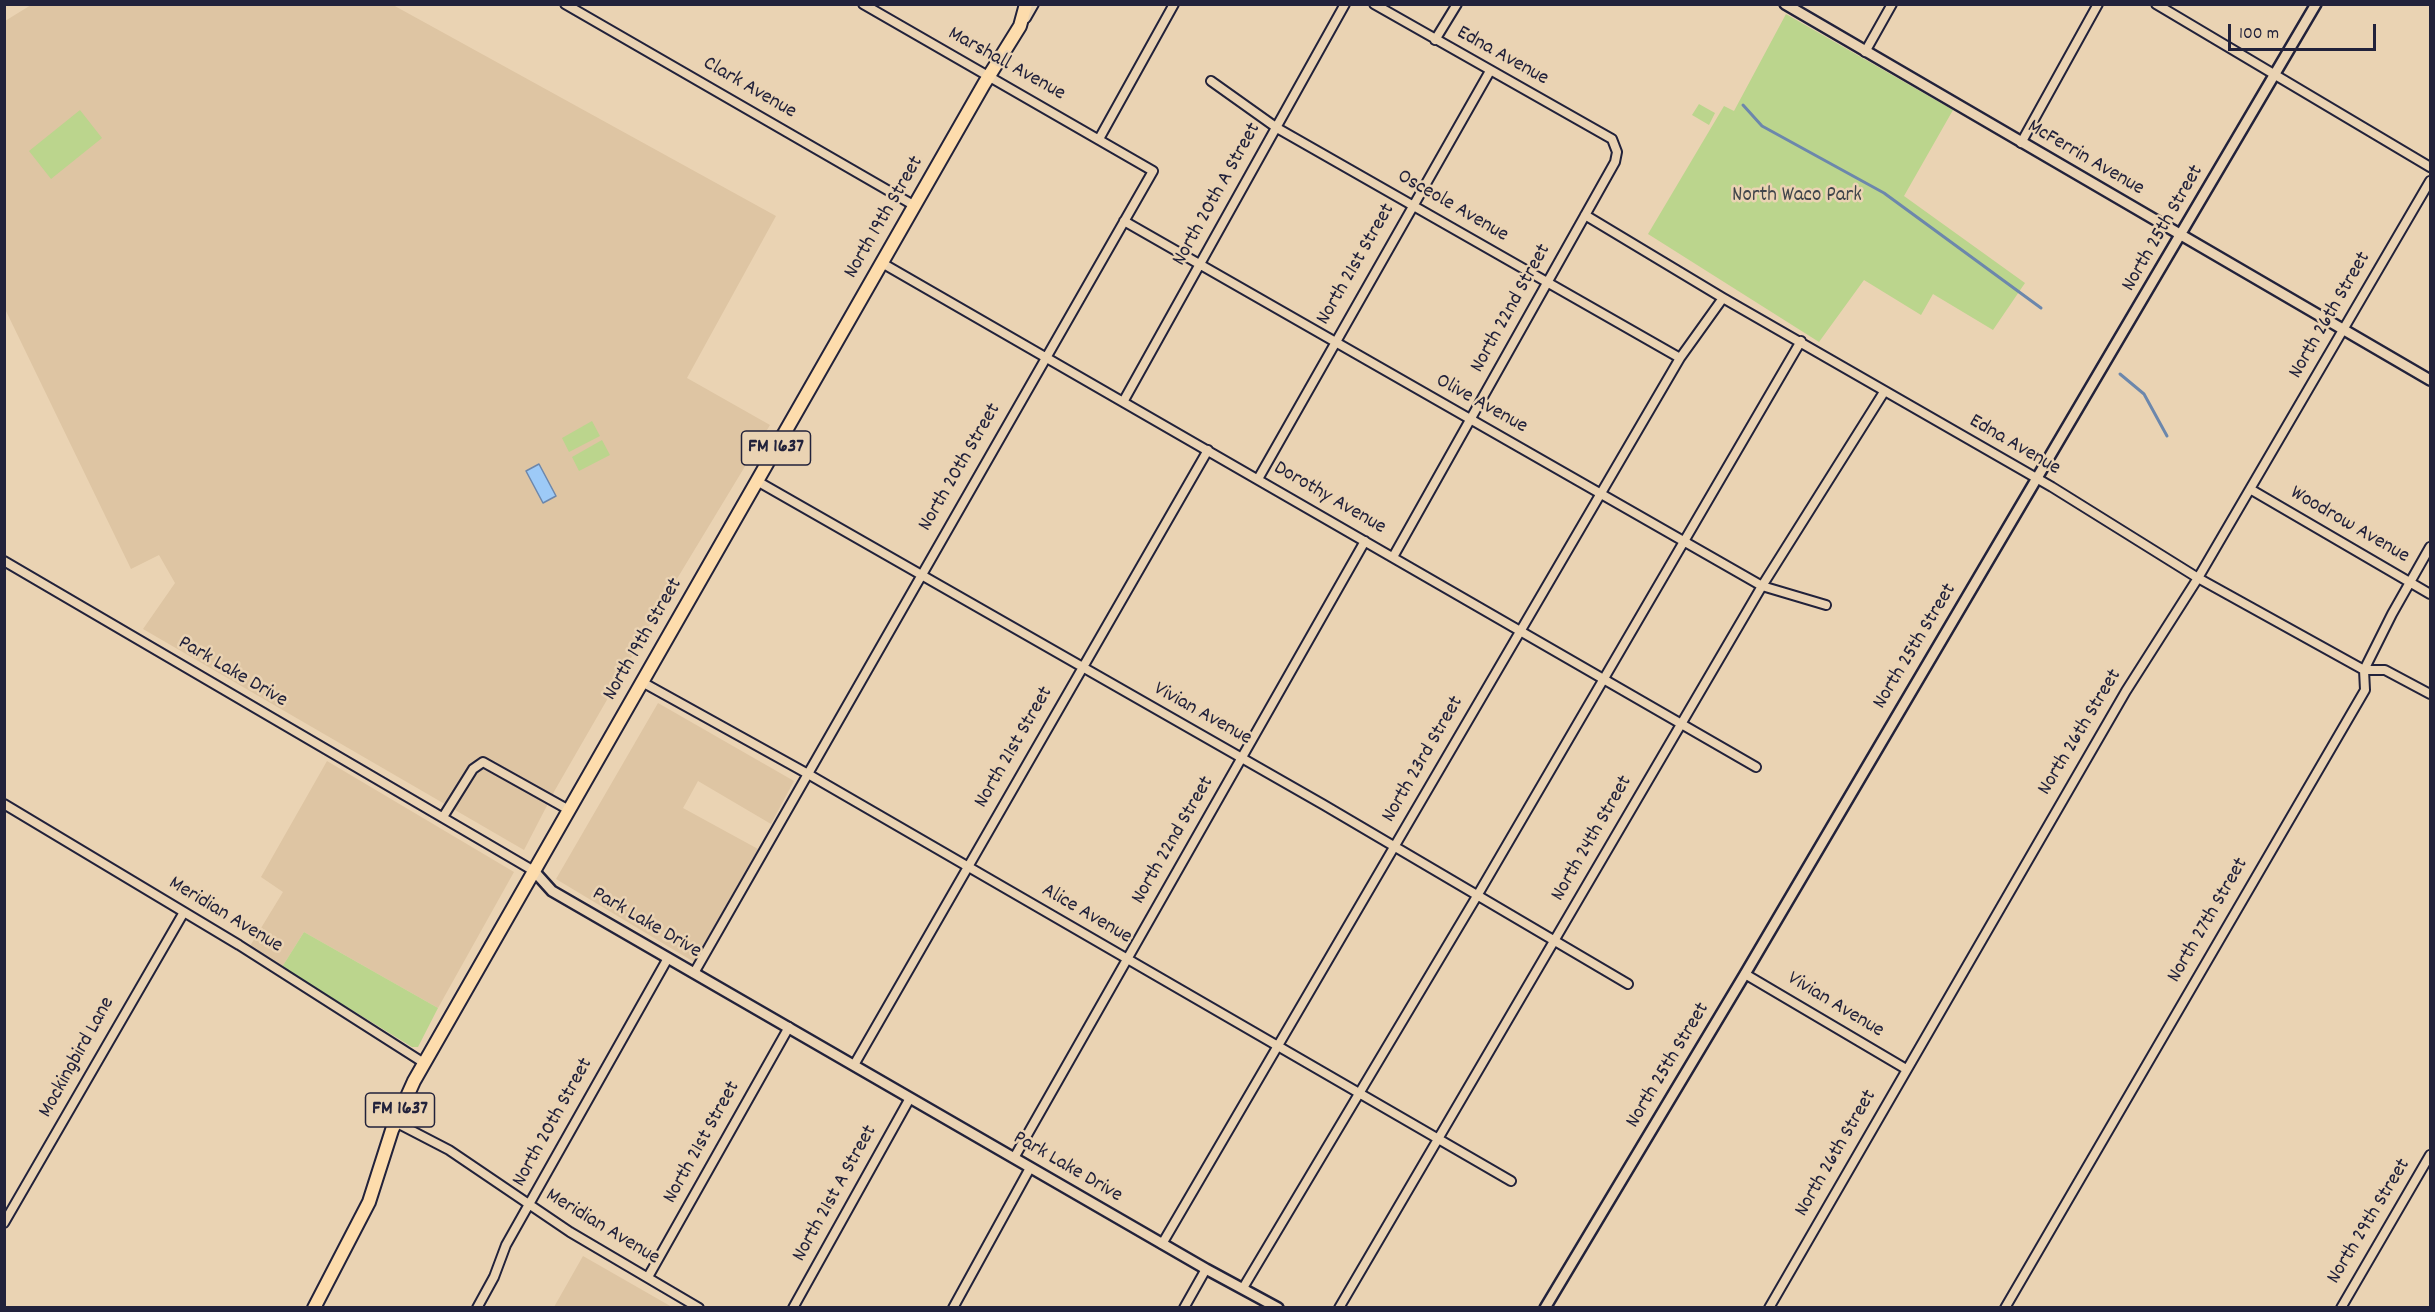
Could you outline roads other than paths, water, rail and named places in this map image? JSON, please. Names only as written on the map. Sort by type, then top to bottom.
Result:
[{"type":"main road","name":"FM 1637","points":[[1020,26],[1026,4]]},
{"type":"main road","name":"North 19th Street","points":[[314,1308],[371,1197],[395,1122],[424,1063],[989,76],[1020,26]]},
{"type":"street","name":"Clark Avenue","points":[[565,4],[915,206]]},
{"type":"street","points":[[582,14],[587,4]]},
{"type":"street","name":"Marshall Avenue","points":[[864,4],[1099,139]]},
{"type":"street","name":"North 19th Street","points":[[1020,26],[1034,4]]},
{"type":"street","points":[[1099,139],[1174,4]]},
{"type":"street","name":"North 20th A Street","points":[[1123,402],[1344,4]]},
{"type":"street","name":"Edna Avenue","points":[[1374,4],[1612,139]]},
{"type":"street","points":[[1435,40],[1457,4]]},
{"type":"street","name":"McFerrin Avenue","points":[[1785,4],[2430,380]]},
{"type":"street","points":[[1865,52],[1892,4]]},
{"type":"street","points":[[2021,143],[2098,4]]},
{"type":"street","points":[[2156,4],[2430,167]]},
{"type":"street","name":"North 25th Street","points":[[1545,1308],[1745,974],[2316,4]]},
{"type":"street","name":"North 21st Street","points":[[1258,479],[1490,71]]},
{"type":"street","name":"Osceole Avenue","points":[[1210,81],[1276,128],[1680,358]]},
{"type":"street","name":"North 20th Street","points":[[694,973],[1152,171],[1099,139]]},
{"type":"street","name":"North 22nd Street","points":[[1393,557],[1615,162],[1617,152],[1612,139]]},
{"type":"street","name":"North 26th Street","points":[[1769,1308],[2126,691],[2199,578],[2430,181]]},
{"type":"street","name":"Edna Avenue","points":[[1586,215],[1723,298],[2037,479],[2199,578],[2364,670],[2385,670],[2430,694]]},
{"type":"street","name":"Olive Avenue","points":[[1124,221],[1199,266],[1762,586],[1826,605]]},
{"type":"street","name":"Dorothy Avenue","points":[[882,264],[1756,767]]},
{"type":"street","name":"North 23rd Street","points":[[1162,1244],[1680,358],[1723,298]]},
{"type":"street","points":[[1243,1288],[1477,896],[1801,341]]},
{"type":"street","name":"North 24th Street","points":[[1340,1308],[1762,586],[1884,392]]},
{"type":"street","name":"North 21st Street","points":[[854,1065],[1208,450]]},
{"type":"street","name":"Vivian Avenue","points":[[757,481],[1242,758],[1628,984]]},
{"type":"street","name":"Woodrow Avenue","points":[[2250,489],[2430,594]]},
{"type":"street","name":"North 22nd Street","points":[[1014,1158],[1365,541]]},
{"type":"street","name":"North 27th Street","points":[[2005,1308],[2365,690],[2364,670],[2392,614],[2430,547]]},
{"type":"street","name":"Park Lake Drive","points":[[4,561],[534,871],[552,891],[1162,1244],[1278,1308]]},
{"type":"street","name":"Alice Avenue","points":[[642,682],[808,774],[1511,1181]]},
{"type":"street","points":[[443,818],[472,769],[483,762],[569,810]]},
{"type":"street","name":"Meridian Avenue","points":[[4,804],[184,912],[424,1063]]},
{"type":"street","name":"Mockingbird Lane","points":[[4,1223],[184,912]]},
{"type":"street","name":"North 20th Street","points":[[477,1308],[495,1277],[506,1245],[668,958]]},
{"type":"street","name":"Vivian Avenue","points":[[1745,974],[1906,1069]]},
{"type":"street","name":"North 21st Street","points":[[648,1277],[789,1027]]},
{"type":"street","name":"North 21st A Street","points":[[793,1308],[910,1098]]},
{"type":"street","name":"Meridian Avenue","points":[[395,1122],[466,1161],[529,1205],[699,1308]]},
{"type":"street","name":"North 29th Street","points":[[2341,1308],[2430,1155]]},
{"type":"street","points":[[953,1308],[1030,1168]]},
{"type":"street","points":[[1184,1308],[1206,1269]]},
{"type":"water","points":[[539,464],[556,496],[543,503],[526,471]]},
{"type":"waterway","points":[[1743,105],[1762,126],[1884,193],[2041,308]]},
{"type":"waterway","points":[[2120,374],[2144,394],[2167,436]]},
{"type":"park label","name":"North Waco Park","points":[[1797,197]]}]
